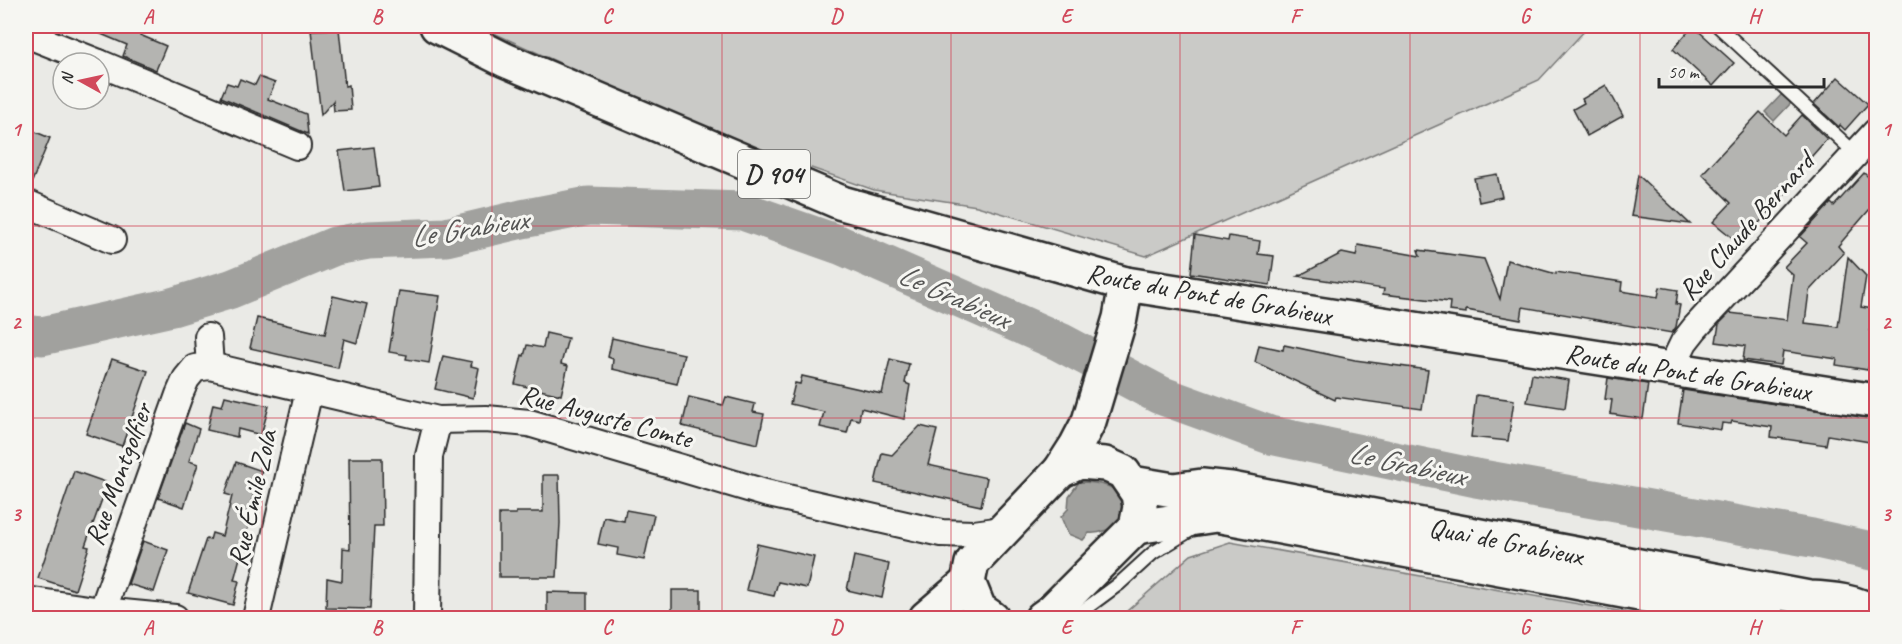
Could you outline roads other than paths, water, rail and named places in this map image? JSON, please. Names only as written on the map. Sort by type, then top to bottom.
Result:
[{"type":"main road","name":"Route du Pont de Grabieux","points":[[437,26],[505,60],[842,203],[1126,284],[1876,401]]},
{"type":"main road","points":[[930,616],[978,593],[1004,530],[1060,471],[1076,446],[1089,421],[1120,318],[1126,284]]},
{"type":"main road","points":[[1089,421],[1105,464]]},
{"type":"main road","points":[[1047,616],[1136,527],[1140,507],[1138,494],[1123,472],[1105,464],[1079,462],[1060,471]]},
{"type":"main road","name":"Quai de Grabieux","points":[[1132,483],[1173,490],[1202,486],[1231,489],[1809,598],[1847,601],[1865,607],[1876,614]]},
{"type":"main road","name":"Quai de Grabieux","points":[[1136,527],[1216,515],[1768,618]]},
{"type":"street","points":[[26,34],[69,51]]},
{"type":"street","points":[[111,68],[297,146]]},
{"type":"street","name":"Rue Claude Bernard","points":[[1671,369],[1684,342],[1695,328],[1876,132]]},
{"type":"street","points":[[26,203],[112,240]]},
{"type":"street","points":[[208,337],[210,366]]},
{"type":"street","name":"Rue Auguste Comte","points":[[210,366],[438,420],[486,419],[529,423],[765,493],[941,533],[974,534],[1004,530]]},
{"type":"street","name":"Rue Montgolfier","points":[[101,615],[186,379],[195,368],[210,366]]},
{"type":"street","name":"Rue Émile Zola","points":[[256,618],[309,391]]},
{"type":"street","points":[[427,618],[429,456],[438,420]]},
{"type":"street","name":"Rue Auguste Comte","points":[[941,533],[960,546],[978,593]]},
{"type":"street","points":[[26,600],[101,615],[175,618]]},
{"type":"lane","points":[[1718,26],[1855,153]]},
{"type":"lane","points":[[1047,616],[1077,615],[1133,572],[1153,553],[1190,530],[1232,518]]},
{"type":"lane","points":[[1133,572],[1136,527]]},
{"type":"waterway","name":"Le Grabieux","points":[[26,334],[42,336],[172,307],[231,289],[335,246],[368,240],[446,237],[589,206],[743,211],[840,245],[1060,342],[1160,395],[1270,435],[1476,478],[1812,538],[1876,552]]}]
